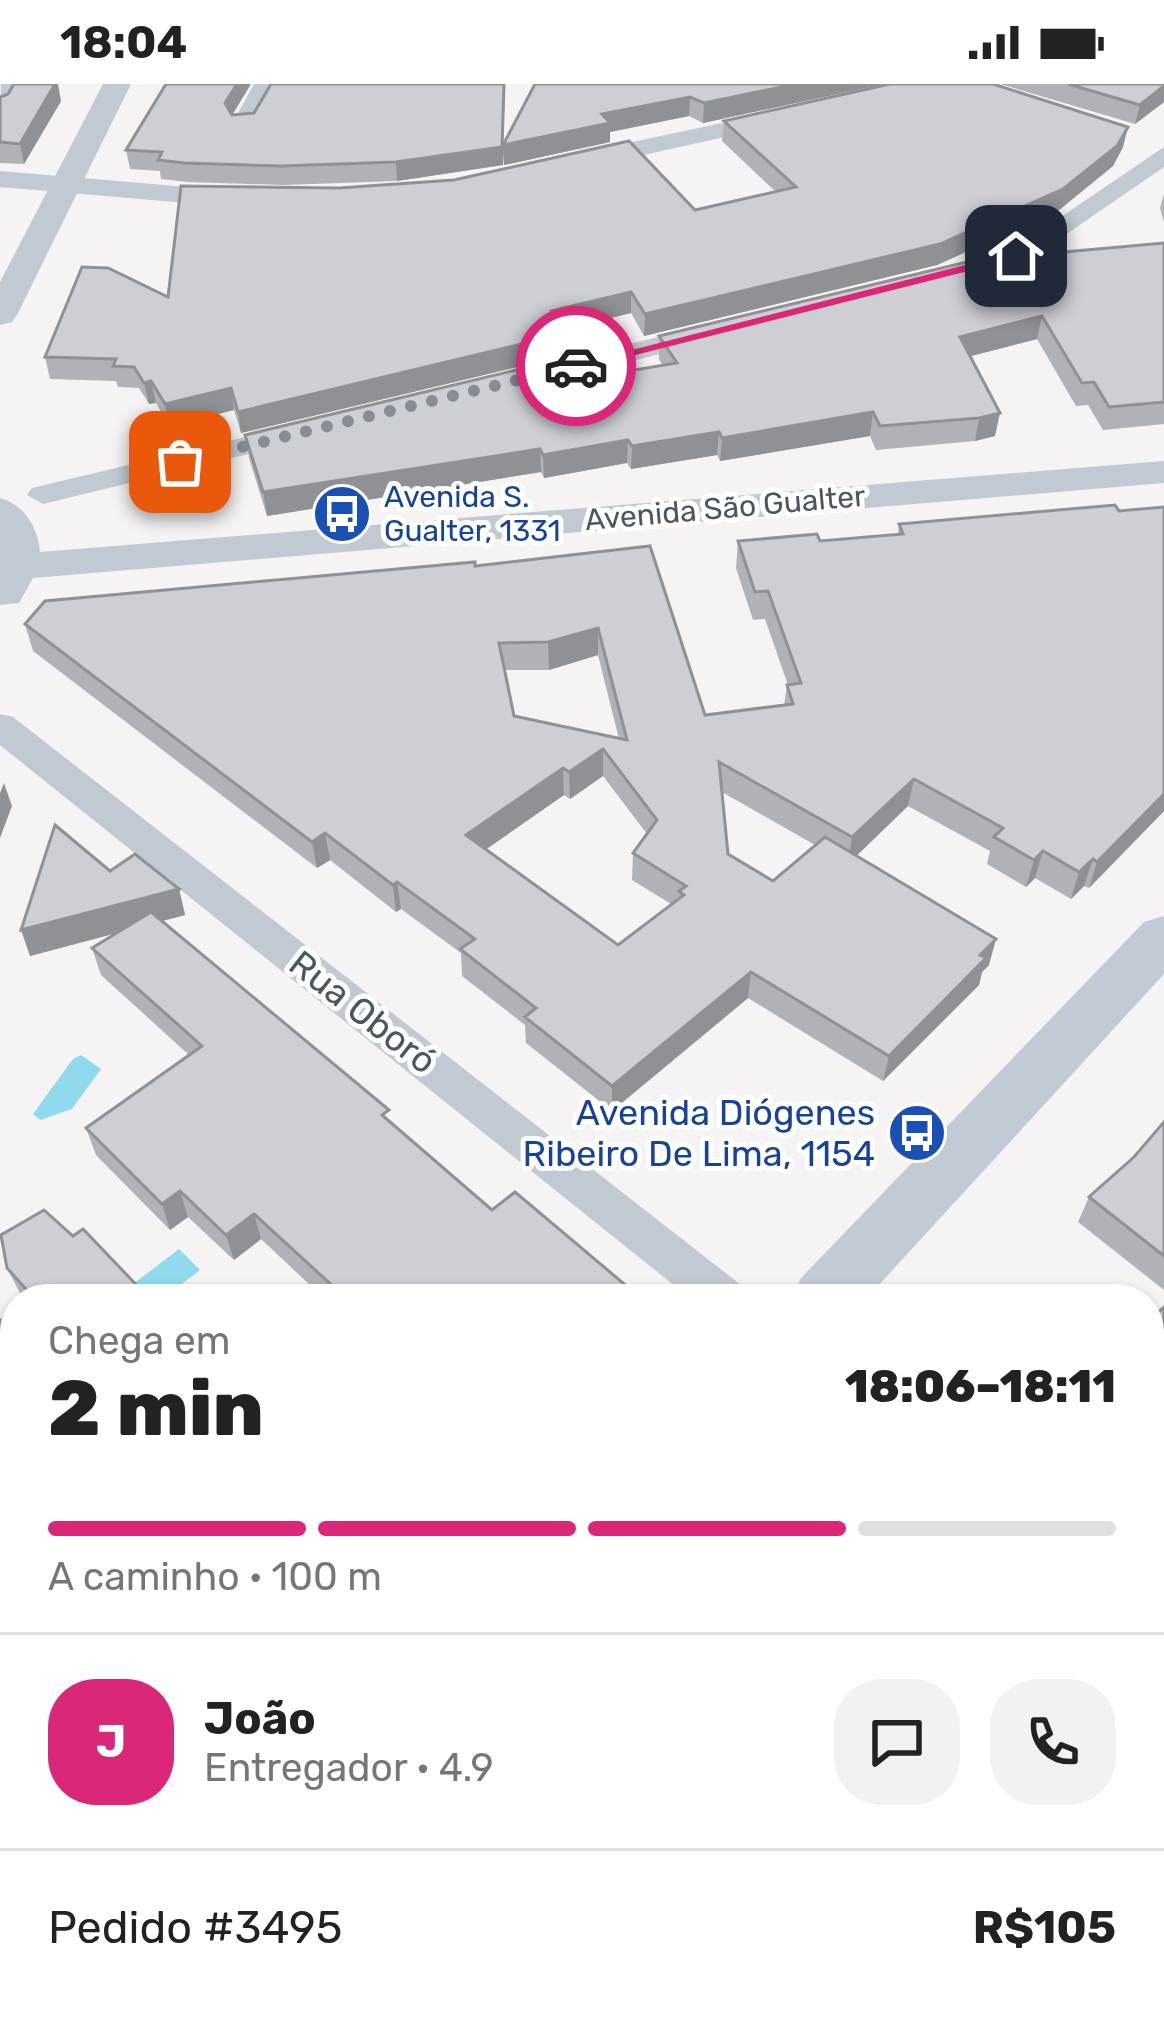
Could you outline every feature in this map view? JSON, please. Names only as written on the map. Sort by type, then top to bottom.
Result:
[{"type":"main road","points":[[838,1284],[1164,937]]},
{"type":"street","points":[[0,107],[13,84]]},
{"type":"street","points":[[5,298],[117,84]]},
{"type":"street","points":[[244,124],[266,84]]},
{"type":"street","points":[[547,168],[800,114]]},
{"type":"street","points":[[938,278],[1016,256],[1071,226],[1164,152],[1135,137]]},
{"type":"street","points":[[0,179],[263,200]]},
{"type":"street","points":[[502,384],[731,328]]},
{"type":"street","points":[[43,495],[341,423]]},
{"type":"street","name":"Avenida São Gualter","points":[[7,578],[1164,472]]},
{"type":"street","points":[[0,510],[12,520],[22,542],[7,578]]},
{"type":"street","name":"Rua Oboró","points":[[0,725],[706,1284]]},
{"type":"water","points":[[81,1055],[101,1069],[72,1109],[40,1120],[33,1114],[73,1059]]},
{"type":"water","points":[[179,1249],[200,1270],[182,1284],[133,1284]]},
{"type":"building","points":[[14,84],[55,84],[20,144],[0,142],[0,97]]},
{"type":"building","points":[[166,84],[237,84],[225,103],[232,115],[254,113],[271,84],[504,84],[502,147],[396,162],[281,166],[184,163],[158,160],[162,152],[126,150]]},
{"type":"building","points":[[535,84],[796,84],[704,103],[690,97],[602,114],[610,123],[503,145]]},
{"type":"building","points":[[890,84],[993,84],[1128,127],[1117,146],[1063,189],[940,244],[645,314],[631,292],[551,311],[563,334],[238,412],[231,388],[165,404],[151,381],[144,383],[134,367],[113,366],[116,359],[45,357],[82,267],[108,268],[168,297],[181,186],[339,188],[454,180],[629,141],[695,210],[796,187],[724,121]]},
{"type":"building","points":[[1068,84],[1164,84],[1164,86],[1140,105]]},
{"type":"building","points":[[1164,243],[1164,402],[1109,407],[1094,382],[1082,383],[1042,316],[960,337],[1000,413],[979,418],[880,426],[873,412],[722,438],[719,432],[632,446],[628,440],[543,455],[540,449],[263,492],[245,435],[575,356],[586,378],[677,363],[659,336],[975,260]]},
{"type":"building","points":[[1115,505],[1119,511],[1164,507],[1164,794],[1097,862],[1093,859],[1079,872],[1043,851],[1034,860],[994,837],[1003,828],[914,779],[852,837],[719,762],[728,854],[773,881],[825,837],[996,939],[980,955],[986,958],[889,1056],[751,972],[612,1086],[525,1017],[536,1008],[460,949],[475,939],[325,833],[312,842],[25,624],[45,601],[475,562],[475,566],[650,546],[705,715],[793,704],[787,685],[801,683],[768,591],[755,592],[738,541],[817,534],[820,541],[903,534],[899,524]],"holes":[[[598,628],[627,740],[514,716],[499,643],[548,642]],[[603,749],[657,820],[633,853],[686,886],[679,891],[684,895],[618,945],[466,835],[563,768],[569,772]]]},
{"type":"building","points":[[55,825],[110,871],[135,854],[179,889],[21,930]]},
{"type":"building","points":[[151,912],[389,1110],[382,1115],[492,1210],[515,1192],[624,1284],[331,1284],[254,1214],[226,1235],[180,1191],[162,1204],[86,1128],[202,1046],[92,948]]},
{"type":"building","points":[[1164,1122],[1164,1256],[1089,1197]]},
{"type":"building","points":[[44,1210],[73,1236],[83,1229],[136,1284],[21,1284],[7,1268],[1,1235]]},
{"type":"way so far","points":[[180,462],[576,366]]},
{"type":"place","name":"Avenida S. Gualter, 1331","points":[[342,514]]},
{"type":"place","name":"Avenida Diógenes Ribeiro De Lima, 1154","points":[[917,1133]]},
{"type":"route","points":[[576,366],[1016,256]]}]
